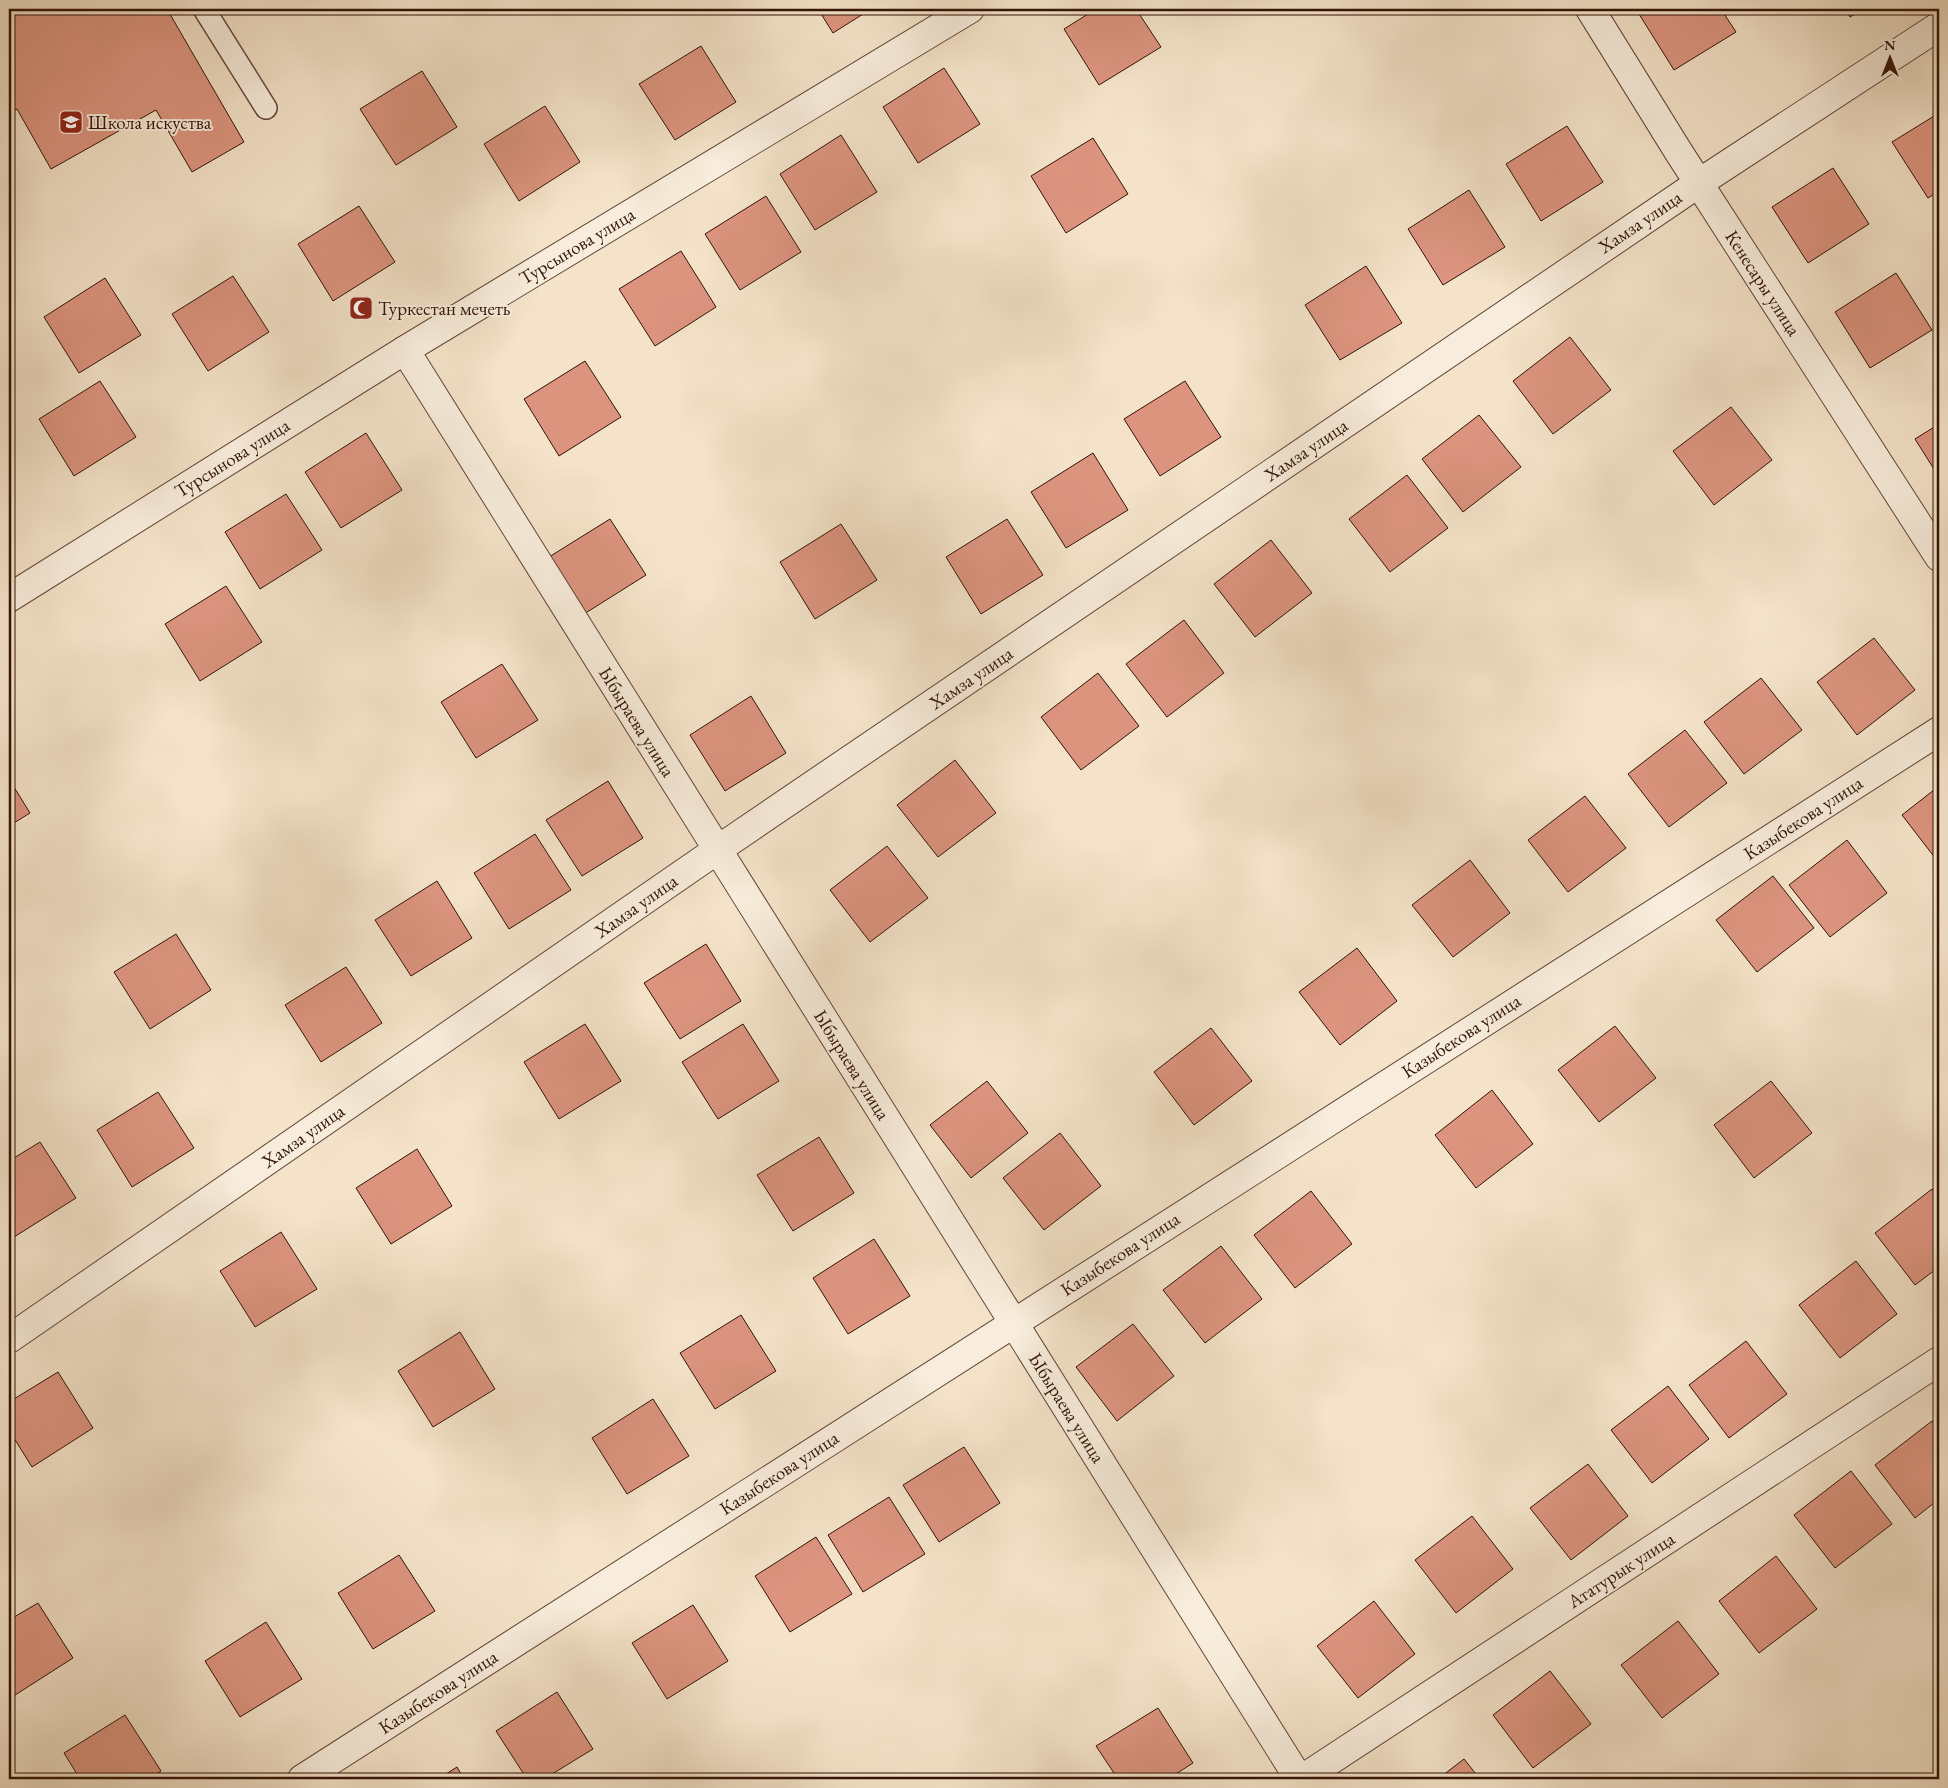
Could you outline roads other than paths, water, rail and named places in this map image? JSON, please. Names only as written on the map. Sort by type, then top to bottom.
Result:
[{"type":"street","name":"Турсынова улица","points":[[9,598],[405,350],[970,9]]},
{"type":"street","name":"Кенесары улица","points":[[1590,9],[1698,183],[1939,557]]},
{"type":"street","name":"Хамза улица","points":[[9,1339],[717,850],[1698,183],[1939,26]]},
{"type":"street","name":"Ыбыраева улица","points":[[405,350],[1301,1779]]},
{"type":"street","name":"Казыбекова улица","points":[[302,1779],[1013,1322],[1939,731]]},
{"type":"street","name":"Ататурык улица","points":[[1301,1779],[1939,1361]]},
{"type":"lane","points":[[204,9],[266,108]]},
{"type":"place","name":"Школа искуства","points":[[71,122]]},
{"type":"place","name":"Туркестан мечеть","points":[[361,308]]}]
